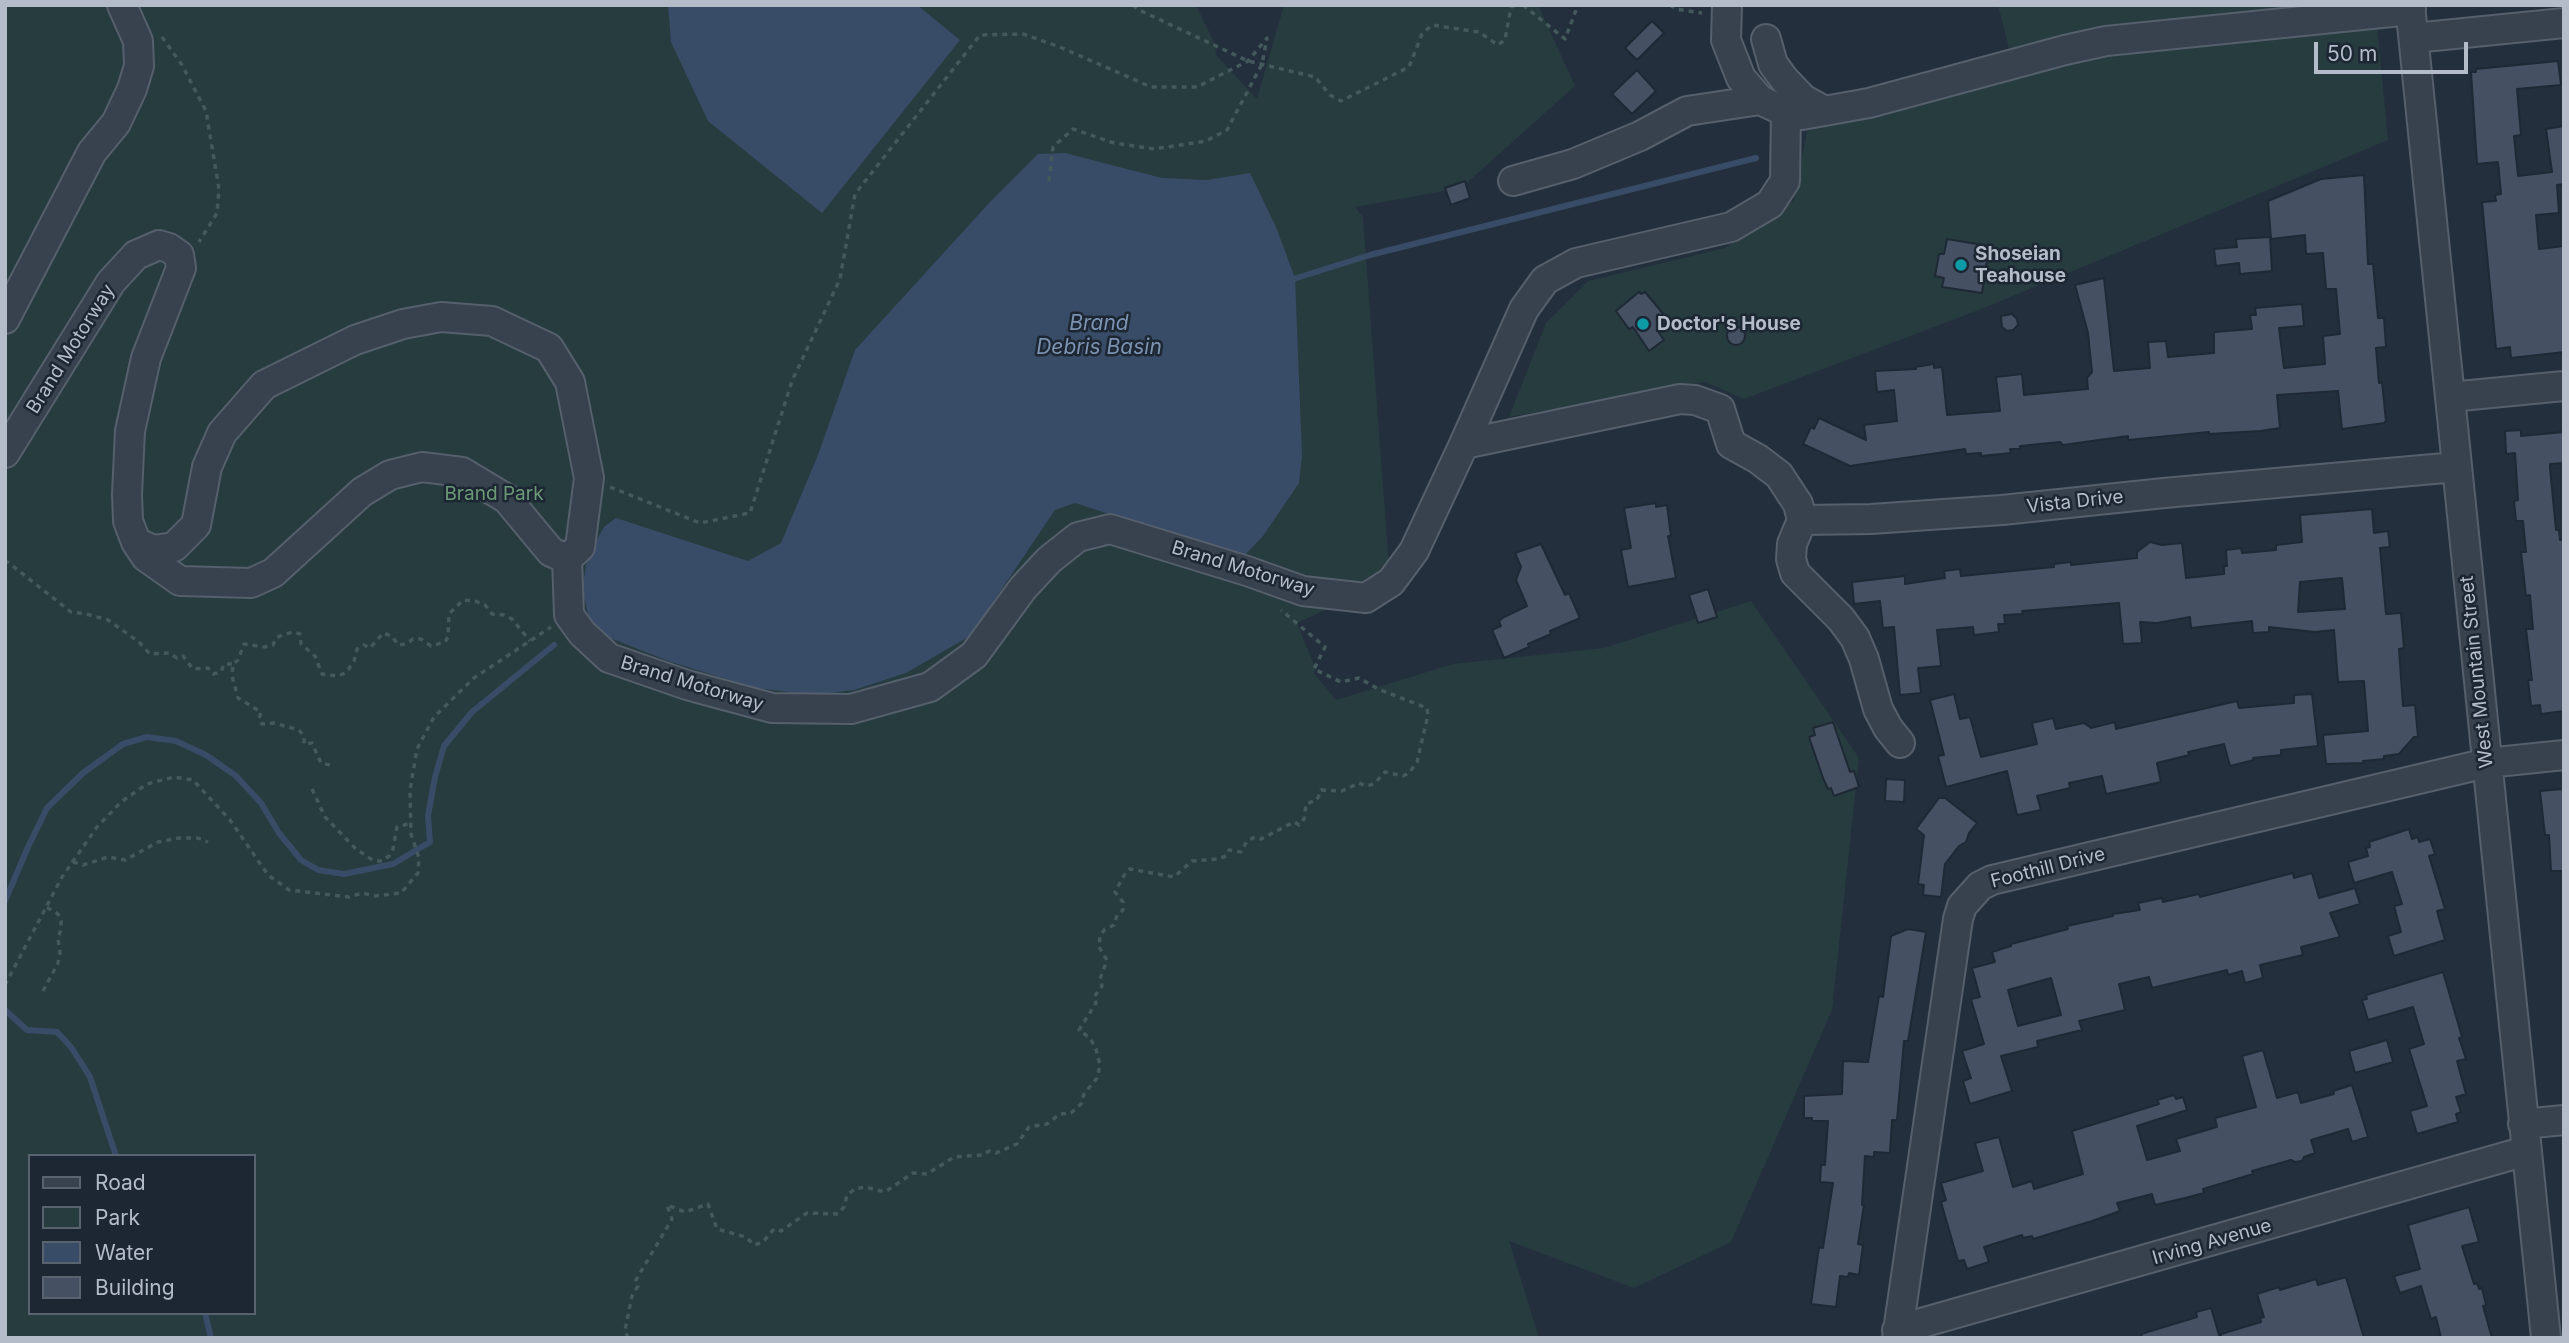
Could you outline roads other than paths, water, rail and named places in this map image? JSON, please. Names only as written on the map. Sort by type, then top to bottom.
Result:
[{"type":"street","points":[[5,319],[92,152],[116,123],[131,89],[139,66],[138,41],[122,5]]},
{"type":"street","points":[[1726,11],[1726,40],[1741,78],[1760,100],[1786,113],[1802,115],[1869,103],[2106,41],[2410,8]]},
{"type":"street","name":"West Mountain Street","points":[[2410,8],[2546,1338]]},
{"type":"street","points":[[2414,38],[2564,23]]},
{"type":"street","points":[[1766,39],[1773,64],[1784,79],[1803,99],[1825,111]]},
{"type":"street","points":[[1513,181],[1573,164],[1640,136],[1687,111],[1760,100]]},
{"type":"street","name":"Brand Motorway","points":[[567,559],[569,615],[582,634],[609,658],[674,681],[772,708],[851,709],[930,687],[974,655],[1023,588],[1049,560],[1077,537],[1110,529],[1199,555],[1303,591],[1366,598],[1391,582],[1414,551],[1524,309],[1545,280],[1576,264],[1731,227],[1770,204],[1784,181],[1786,113]]},
{"type":"street","name":"Brand Motorway","points":[[5,453],[111,282],[136,255],[159,245],[169,248],[179,255],[181,268],[146,358],[130,431],[128,521],[136,542]]},
{"type":"street","points":[[441,317],[492,321],[549,348],[570,382],[589,478],[580,547],[567,559],[551,552],[507,499],[462,472],[422,467],[390,475],[362,492],[274,573],[251,583],[180,581],[146,557],[136,542],[153,550],[174,547],[196,524],[207,467],[222,433],[264,385],[355,340],[403,324],[441,317]]},
{"type":"street","points":[[2450,397],[2564,386]]},
{"type":"street","points":[[1464,444],[1680,399],[1695,400],[1720,410],[1731,444],[1779,475],[1798,503],[1802,520],[1792,544],[1791,559],[1795,573],[1841,618],[1855,638],[1878,709],[1888,729],[1900,743]]},
{"type":"street","name":"Vista Drive","points":[[1802,520],[1871,519],[2002,510],[2456,467]]},
{"type":"street","name":"Foothill Drive","points":[[1897,1334],[1958,919],[1969,895],[1992,880],[2487,763],[2564,755]]},
{"type":"street","name":"Irving Avenue","points":[[1897,1334],[2351,1203],[2524,1138],[2564,1120]]},
{"type":"water","points":[[668,5],[917,5],[960,40],[822,213],[708,121],[671,42]]},
{"type":"water","name":"Brand Debris Basin","points":[[1065,153],[1162,178],[1207,180],[1250,173],[1276,227],[1295,278],[1302,456],[1299,483],[1263,536],[1243,557],[1075,503],[1055,510],[970,636],[906,673],[854,690],[813,695],[756,688],[671,662],[610,638],[589,618],[582,589],[588,555],[604,527],[616,518],[748,561],[781,543],[818,455],[855,350],[990,202],[1038,154]]},
{"type":"waterway","points":[[1290,280],[1370,255],[1756,158]]},
{"type":"waterway","points":[[5,901],[47,808],[83,773],[123,744],[147,737],[176,741],[206,755],[236,776],[261,803],[279,833],[301,860],[318,870],[344,874],[393,864],[430,842],[428,816],[444,746],[472,712],[554,645]]},
{"type":"waterway","points":[[5,1010],[27,1030],[57,1032],[71,1047],[90,1077],[115,1154]]},
{"type":"waterway","points":[[205,1315],[211,1338]]},
{"type":"place","name":"Shoseian Teahouse","points":[[1961,265]]},
{"type":"place","name":"Doctor's House","points":[[1643,324]]},
{"type":"park label","name":"Brand Park","points":[[494,494]]}]
